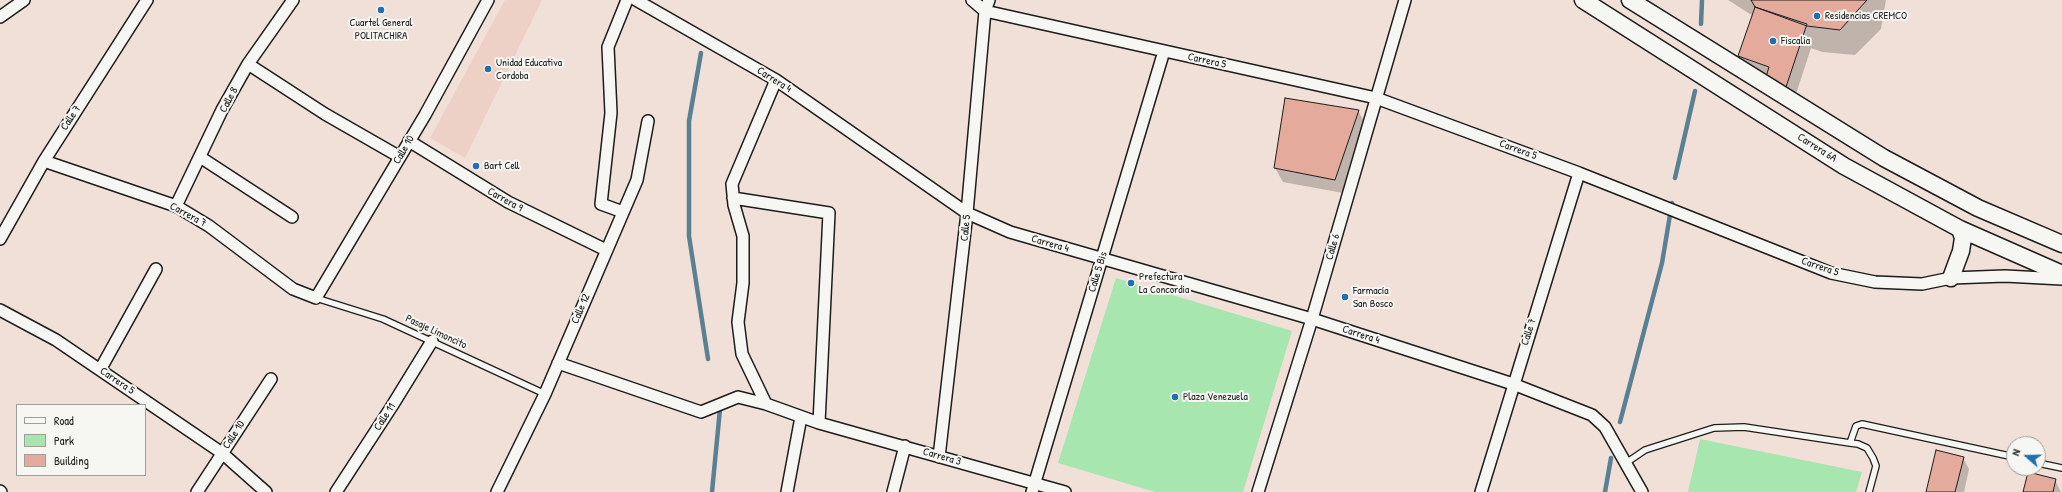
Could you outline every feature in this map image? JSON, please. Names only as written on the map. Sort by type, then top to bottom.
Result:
[{"type":"street","points":[[0,17],[24,0]]},
{"type":"street","name":"Calle 7","points":[[0,239],[44,161],[147,0]]},
{"type":"street","name":"Calle 8","points":[[176,206],[222,110],[248,64],[293,0]]},
{"type":"street","name":"Calle 10","points":[[316,298],[400,157],[488,0]]},
{"type":"street","points":[[623,212],[601,204],[611,113],[608,47],[626,0]]},
{"type":"street","name":"Carrera 4","points":[[636,0],[776,80],[967,213],[1010,232],[1312,319],[1513,384],[1592,415],[1605,427],[1642,492]]},
{"type":"street","name":"Carrera 5","points":[[972,0],[985,11],[1376,98],[1579,173],[1831,273],[1875,282],[1922,284],[1951,278],[2005,276],[2062,279]]},
{"type":"street","name":"Calle 5","points":[[939,457],[967,213],[985,11],[989,0]]},
{"type":"street","name":"Calle 6","points":[[1258,492],[1312,319],[1405,0]]},
{"type":"street","name":"Carrera 6A","points":[[1583,0],[1844,166],[1960,229],[2062,274]]},
{"type":"street","points":[[1630,0],[1884,158],[1978,208],[2062,244]]},
{"type":"street","name":"Calle 5 Bis","points":[[1034,488],[1164,52]]},
{"type":"street","points":[[248,64],[326,114],[400,157]]},
{"type":"street","points":[[766,404],[742,354],[738,322],[743,283],[743,236],[733,198],[732,184],[776,80]]},
{"type":"street","name":"Calle 12","points":[[497,492],[545,394],[637,180],[648,121]]},
{"type":"street","name":"Carrera 9","points":[[409,141],[508,202],[606,250]]},
{"type":"street","points":[[200,157],[292,217]]},
{"type":"street","name":"Carrera 7","points":[[44,161],[176,206],[209,226],[293,289],[316,298]]},
{"type":"street","name":"Calle 7","points":[[1481,492],[1579,173]]},
{"type":"street","points":[[733,198],[829,213],[819,423]]},
{"type":"street","points":[[1951,278],[1961,251],[1963,238],[1960,229]]},
{"type":"street","points":[[100,370],[156,269]]},
{"type":"street","name":"Carrera 5","points":[[0,310],[56,340],[222,453],[266,492]]},
{"type":"street","name":"Calle 11","points":[[336,492],[432,341]]},
{"type":"street","name":"Carrera 3","points":[[558,363],[701,412],[738,397],[766,404],[819,423],[905,446],[1034,488],[1065,492]]},
{"type":"street","name":"Calle 10","points":[[197,492],[271,379]]},
{"type":"street","points":[[787,492],[802,417]]},
{"type":"street","points":[[893,492],[905,446]]},
{"type":"lane","name":"Pasaje Limoncito","points":[[316,298],[383,319],[545,394]]},
{"type":"lane","points":[[1850,442],[1856,426],[1862,424],[2006,455]]},
{"type":"lane","points":[[1626,463],[1644,450],[1714,428],[1728,426],[1850,442],[1867,448],[1876,466],[1869,492]]},
{"type":"lane","points":[[2046,465],[2062,468]]},
{"type":"shaded area","name":"Unidad Educativa Cordoba","points":[[505,0],[542,0],[465,158],[430,138]]},
{"type":"green space","name":"Plaza Venezuela","points":[[1116,278],[1292,331],[1243,492],[1155,492],[1058,463]]},
{"type":"green space","points":[[1700,439],[1862,472],[1856,492],[1688,492]]},
{"type":"building","name":"Residencias CREMCO","points":[[1751,0],[1867,0],[1840,30],[1807,26],[1755,7]]},
{"type":"building","name":"Fiscalía","points":[[1755,7],[1807,24],[1786,87],[1765,80],[1769,67],[1738,56]]},
{"type":"building","points":[[1285,98],[1359,110],[1335,180],[1274,168]]},
{"type":"building","points":[[1936,450],[1964,457],[1955,492],[1926,492]]},
{"type":"building","points":[[2027,476],[2044,476],[2056,479],[2053,492],[2023,492]]},
{"type":"waterway","points":[[1701,24],[1702,0]]},
{"type":"waterway","points":[[701,53],[689,121],[689,236],[708,359]]},
{"type":"waterway","points":[[1675,178],[1695,91]]},
{"type":"waterway","points":[[1620,422],[1662,263],[1672,203]]},
{"type":"waterway","points":[[712,492],[720,409]]},
{"type":"waterway","points":[[1605,492],[1611,458]]},
{"type":"place","name":"Cuartel General POLITACHIRA","points":[[381,10]]},
{"type":"place","name":"Residencias CREMCO","points":[[1817,16]]},
{"type":"place","name":"Fiscalía","points":[[1773,41]]},
{"type":"place","name":"Unidad Educativa Cordoba","points":[[488,69]]},
{"type":"place","name":"Bart Cell","points":[[476,166]]},
{"type":"place","name":"Prefectura La Concordia","points":[[1131,283]]},
{"type":"place","name":"Farmacía San Bosco","points":[[1345,297]]},
{"type":"place","name":"Plaza Venezuela","points":[[1175,397]]}]
